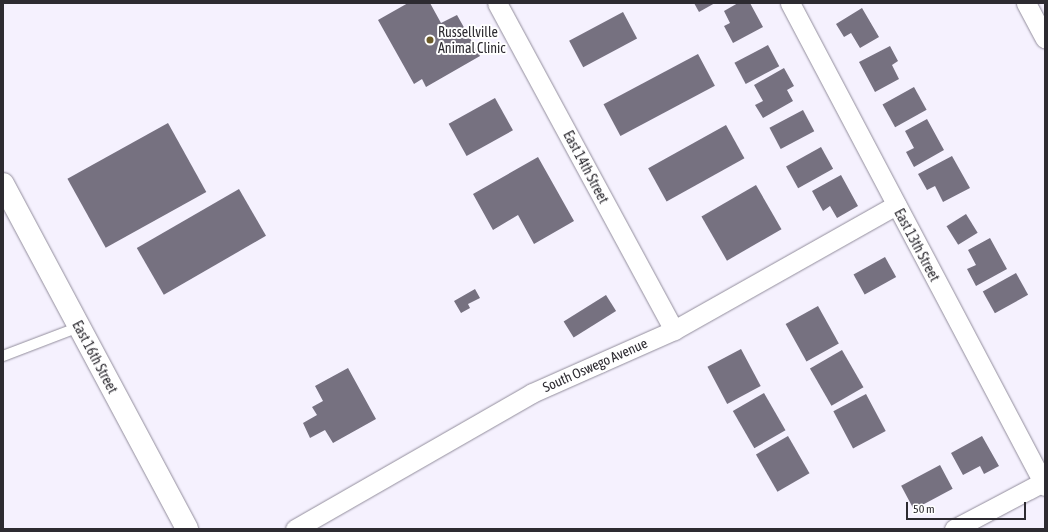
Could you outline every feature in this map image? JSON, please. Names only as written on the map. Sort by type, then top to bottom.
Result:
[{"type":"street","name":"East 14th Street","points":[[497,3],[674,330]]},
{"type":"street","name":"East 13th Street","points":[[790,3],[1044,484]]},
{"type":"street","points":[[1026,3],[1045,38]]},
{"type":"street","name":"East 16th Street","points":[[3,184],[187,529]]},
{"type":"street","name":"South Oswego Avenue","points":[[295,529],[532,393],[674,330],[896,205]]},
{"type":"street","points":[[954,529],[1044,484]]},
{"type":"lane","points":[[3,356],[80,327]]},
{"type":"building","name":"Russellville Animal Clinic","points":[[408,3],[430,3],[441,23],[457,15],[480,56],[426,87],[422,79],[414,84],[378,20]]},
{"type":"building","points":[[694,3],[715,3],[699,12]]},
{"type":"building","points":[[738,3],[750,3],[763,27],[733,43],[724,26],[730,23],[724,11]]},
{"type":"building","points":[[862,8],[879,37],[860,48],[851,33],[844,37],[836,24]]},
{"type":"building","points":[[623,12],[637,38],[583,67],[569,41]]},
{"type":"building","points":[[768,45],[779,66],[746,84],[734,63]]},
{"type":"building","points":[[890,46],[898,61],[892,65],[899,79],[875,92],[859,62]]},
{"type":"building","points":[[698,54],[715,86],[620,136],[604,104]]},
{"type":"building","points":[[784,68],[794,86],[787,90],[793,101],[763,118],[755,105],[763,101],[754,85]]},
{"type":"building","points":[[914,87],[927,110],[895,127],[883,104]]},
{"type":"building","points":[[495,98],[513,130],[467,156],[449,124]]},
{"type":"building","points":[[803,110],[814,131],[781,149],[769,128]]},
{"type":"building","points":[[927,119],[944,150],[914,167],[906,152],[914,148],[905,131]]},
{"type":"building","points":[[168,123],[206,192],[106,248],[67,179]]},
{"type":"building","points":[[726,125],[744,158],[667,201],[648,168]]},
{"type":"building","points":[[821,147],[833,169],[798,188],[786,166]]},
{"type":"building","points":[[952,156],[970,188],[943,202],[935,186],[927,190],[918,174]]},
{"type":"building","points":[[538,157],[574,221],[534,244],[518,215],[493,230],[473,194]]},
{"type":"building","points":[[841,175],[858,206],[837,218],[830,206],[823,211],[812,191]]},
{"type":"building","points":[[756,185],[782,229],[727,261],[701,216]]},
{"type":"building","points":[[239,189],[266,236],[164,295],[137,248]]},
{"type":"building","points":[[966,214],[978,233],[958,245],[946,226]]},
{"type":"building","points":[[990,238],[1007,269],[976,286],[967,269],[976,265],[968,250]]},
{"type":"building","points":[[885,257],[896,277],[865,295],[854,274]]},
{"type":"building","points":[[1016,273],[1028,295],[995,313],[983,291]]},
{"type":"building","points":[[475,289],[480,298],[468,304],[470,308],[461,313],[454,301]]},
{"type":"building","points":[[606,295],[616,311],[574,338],[564,321]]},
{"type":"building","points":[[818,306],[839,344],[806,362],[786,324]]},
{"type":"building","points":[[741,349],[761,386],[727,404],[707,367]]},
{"type":"building","points":[[842,350],[864,387],[831,406],[810,368]]},
{"type":"building","points":[[348,368],[376,419],[333,443],[325,430],[310,438],[303,423],[317,415],[312,407],[323,401],[315,386]]},
{"type":"building","points":[[764,393],[786,430],[754,448],[733,411]]},
{"type":"building","points":[[866,394],[886,431],[853,448],[833,411]]},
{"type":"building","points":[[788,436],[810,473],[777,492],[756,455]]},
{"type":"building","points":[[982,436],[999,466],[984,474],[980,466],[963,475],[951,453]]},
{"type":"building","points":[[940,465],[953,489],[914,509],[901,486]]},
{"type":"place","name":"Russellville Animal Clinic","points":[[430,40]]}]
